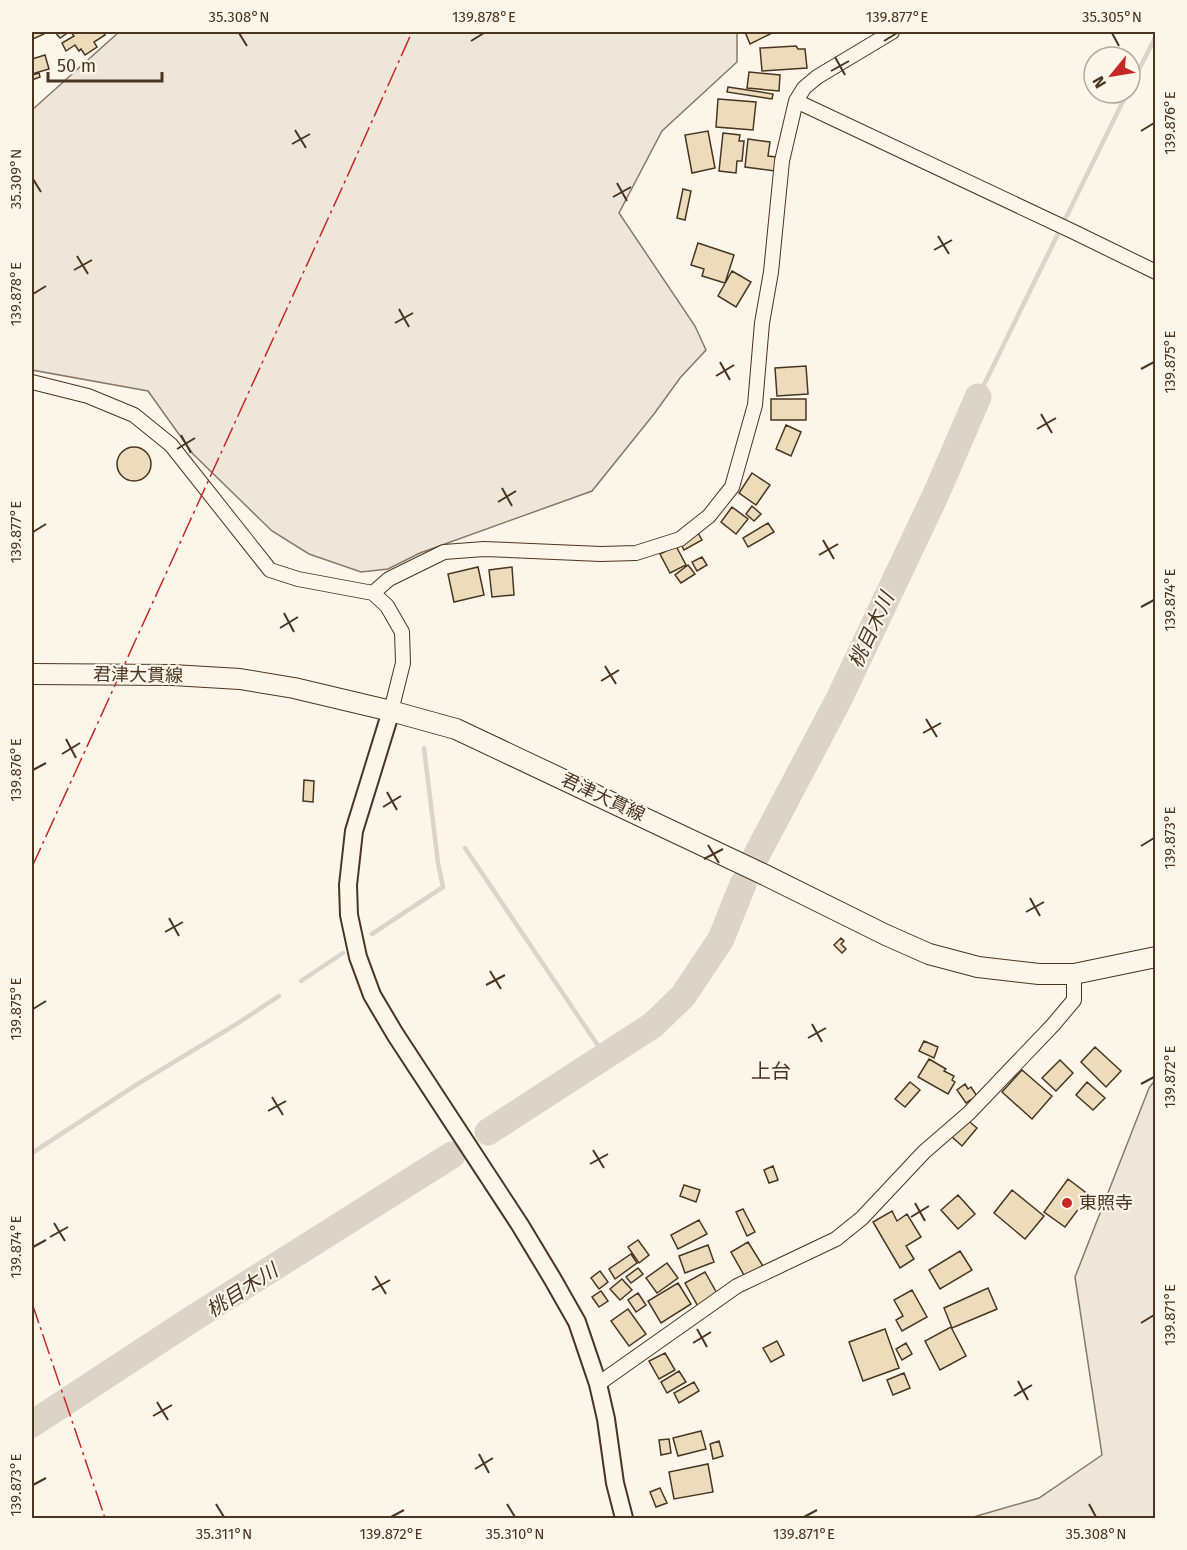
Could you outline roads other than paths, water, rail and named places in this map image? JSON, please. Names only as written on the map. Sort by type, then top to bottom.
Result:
[{"type":"main road","name":"君津大貫線","points":[[32,674],[172,675],[240,679],[294,688],[456,729],[763,874],[886,935],[929,954],[978,967],[1039,974],[1074,974],[1155,957]]},
{"type":"street","points":[[373,593],[389,579],[444,552],[483,549],[601,554],[636,553],[680,539],[709,516],[732,487],[756,405],[762,323],[771,272],[782,162],[796,101],[804,88],[817,77],[892,32]]},
{"type":"street","points":[[796,101],[1155,272]]},
{"type":"street","points":[[32,382],[88,396],[134,415],[171,445],[270,570],[298,579],[373,593],[387,606],[402,632],[403,663],[391,711],[354,831],[348,885],[349,915],[358,957],[372,995],[395,1034],[525,1234],[577,1322],[598,1384],[606,1419],[615,1484],[624,1518]]},
{"type":"street","points":[[598,1384],[737,1286],[836,1239],[862,1218],[924,1152],[969,1113],[1060,1017],[1074,1000],[1074,974]]},
{"type":"waterway","points":[[1142,63],[1156,36]]},
{"type":"waterway","points":[[978,397],[1121,105]]},
{"type":"waterway","name":"桃目木川","points":[[755,858],[839,699],[937,492],[978,397]]},
{"type":"waterway","points":[[372,934],[443,887],[424,748]]},
{"type":"waterway","points":[[465,848],[605,1056]]},
{"type":"waterway","name":"桃目木川","points":[[488,1132],[653,1025],[683,996],[721,939],[743,884]]},
{"type":"waterway","points":[[301,981],[343,953]]},
{"type":"waterway","points":[[32,1153],[279,996]]},
{"type":"waterway","name":"桃目木川","points":[[32,1424],[192,1319],[452,1155]]},
{"type":"place","name":"東照寺","points":[[1067,1203]]},
{"type":"district","name":"上台","points":[[771,1071]]}]
